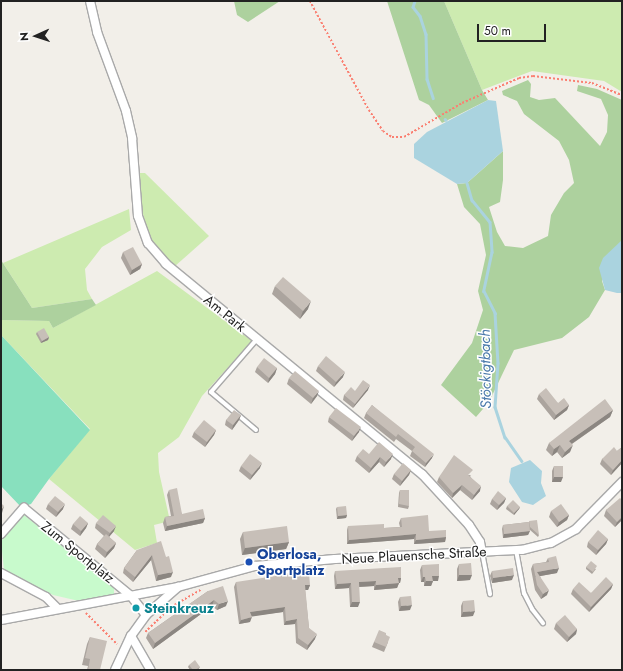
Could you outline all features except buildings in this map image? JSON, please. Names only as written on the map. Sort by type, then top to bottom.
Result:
[{"type":"street","name":"Am Park","points":[[90,1],[97,32],[126,111],[132,138],[138,216],[148,243],[166,264],[422,474],[469,525],[480,542],[482,552]]},
{"type":"street","name":"Neue Plauensche Straße","points":[[115,670],[123,650],[133,639],[146,615],[178,587],[255,566],[336,559],[516,550],[551,543],[576,529],[622,482]]},
{"type":"street","name":"Zum Sportplatz","points":[[1,534],[24,508],[131,596]]},
{"type":"street","points":[[2,573],[46,597],[57,608]]},
{"type":"street","points":[[1,620],[57,608],[178,587]]},
{"type":"street","points":[[131,596],[146,615]]},
{"type":"street","points":[[133,639],[150,670]]},
{"type":"lane","points":[[256,430],[211,392],[257,338]]},
{"type":"lane","points":[[516,550],[524,593],[532,609],[544,623]]},
{"type":"lane","points":[[482,552],[490,594]]},
{"type":"path","points":[[310,1],[369,110],[383,131],[392,137],[404,137],[462,103],[519,78],[533,76],[592,83],[622,95]]},
{"type":"path","points":[[133,639],[171,607],[207,588]]},
{"type":"path","points":[[78,605],[123,650]]},
{"type":"green space","points":[[234,1],[280,1],[248,22],[237,15]]},
{"type":"green space","points":[[387,1],[444,1],[482,90],[488,100],[442,123],[429,105],[419,100]]},
{"type":"green space","points":[[444,1],[622,1],[622,92],[604,81],[532,71],[482,90]]},
{"type":"green space","points":[[528,80],[531,84],[530,97],[539,100],[555,98],[600,146],[607,132],[608,115],[601,99],[577,91],[578,85],[597,89],[622,100],[622,240],[602,281],[605,290],[589,317],[562,338],[514,350],[489,402],[476,417],[441,385],[472,343],[483,310],[478,291],[486,255],[480,224],[464,207],[457,184],[467,183],[503,151],[503,180],[500,202],[489,207],[497,232],[505,246],[523,248],[548,236],[551,215],[564,193],[574,183],[569,160],[559,141],[524,114],[517,101],[503,95],[502,91]]},
{"type":"green space","points":[[138,173],[145,173],[209,236],[174,267],[151,243],[141,207]]},
{"type":"green space","points":[[129,209],[131,230],[102,247],[85,269],[87,290],[92,299],[32,308],[3,263]]},
{"type":"green space","points":[[1,260],[32,308],[92,299],[96,305],[53,328],[49,321],[1,320]]},
{"type":"green space","points":[[157,271],[252,341],[202,396],[179,437],[158,453],[159,472],[170,521],[154,525],[157,543],[135,550],[49,479],[90,429],[1,335],[1,320],[49,321],[53,328]]},
{"type":"green space","points":[[1,335],[90,430],[49,479],[31,504],[21,507],[1,486]]},
{"type":"green space","points":[[24,515],[114,588],[114,594],[79,601],[53,595],[4,570],[1,541]]},
{"type":"water","points":[[488,100],[496,101],[503,151],[467,183],[457,184],[414,158],[414,144],[427,132]]},
{"type":"water","points":[[622,240],[622,293],[617,293],[605,290],[599,268],[603,258]]},
{"type":"water","points":[[530,460],[542,471],[541,483],[546,496],[533,505],[522,502],[509,482],[511,468]]},
{"type":"waterway","name":"Stöckigtbach","points":[[415,1],[413,7],[420,16],[426,34],[427,79],[433,98]]},
{"type":"waterway","name":"Stöckigtbach","points":[[467,183],[472,200],[490,222],[492,252],[484,291],[495,313],[498,363],[495,407],[505,437],[522,461]]},
{"type":"place","name":"Oberlosa, Sportplatz","points":[[249,562]]},
{"type":"place","name":"Steinkreuz","points":[[136,608]]}]
